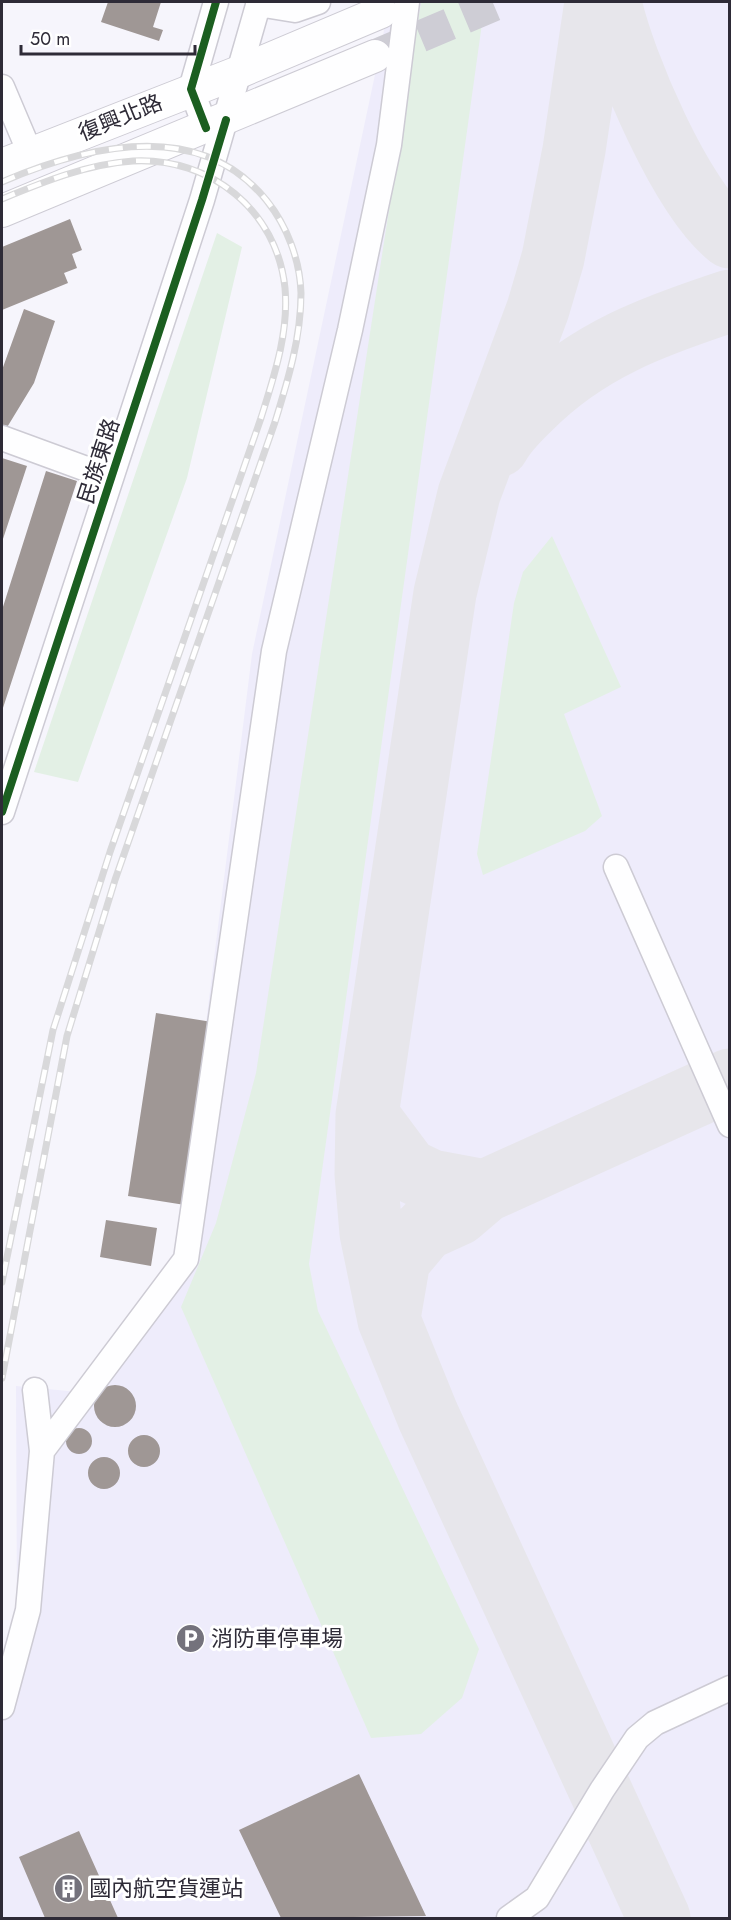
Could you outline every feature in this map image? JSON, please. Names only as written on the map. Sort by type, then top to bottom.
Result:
[{"type":"main road","name":"復興北路","points":[[2,165],[239,72],[394,7]]},
{"type":"main road","name":"復興北路","points":[[2,212],[375,56]]},
{"type":"street","points":[[216,2],[191,89],[216,124]]},
{"type":"street","points":[[258,3],[295,10],[318,2]]},
{"type":"street","name":"民族東路","points":[[2,812],[6,786],[111,478],[202,200],[216,124],[239,72],[258,3]]},
{"type":"street","points":[[42,1451],[186,1259],[274,651],[350,330],[389,145],[394,7]]},
{"type":"street","points":[[2,87],[30,153]]},
{"type":"street","points":[[2,438],[111,478]]},
{"type":"street","points":[[616,867],[729,1125]]},
{"type":"street","points":[[2,1707],[28,1610],[42,1451],[35,1390]]},
{"type":"street","points":[[509,1918],[537,1898],[602,1790],[637,1738],[655,1723],[729,1688]]},
{"type":"shaded area","points":[[388,2],[729,2],[729,1918],[2,1918],[2,1679],[17,1619],[16,1386],[78,1392],[177,1256],[252,654],[383,37]]},
{"type":"shaded area","points":[[421,2],[485,2],[309,1264],[318,1311],[479,1649],[462,1698],[421,1734],[371,1738],[181,1307],[216,1223],[256,1073]]},
{"type":"shaded area","points":[[217,233],[242,247],[187,478],[78,782],[34,772]]},
{"type":"shaded area","points":[[552,536],[621,687],[564,714],[602,816],[585,831],[483,875],[477,854],[514,603],[523,572]]},
{"type":"building","points":[[108,2],[161,2],[153,27],[163,30],[159,41],[101,22]]},
{"type":"building","points":[[70,219],[82,250],[72,254],[77,268],[64,273],[68,283],[2,310],[2,247]]},
{"type":"building","points":[[24,309],[55,321],[34,383],[6,429],[2,427],[2,370]]},
{"type":"building","points":[[2,458],[27,466],[2,542]]},
{"type":"building","points":[[46,471],[77,481],[2,711],[2,610]]},
{"type":"building","points":[[156,1013],[212,1022],[185,1205],[128,1196]]},
{"type":"building","points":[[106,1220],[157,1228],[151,1266],[100,1257]]},
{"type":"building","points":[[115,1385],[130,1391],[136,1406],[130,1421],[115,1427],[100,1421],[94,1406],[100,1391]]},
{"type":"building","points":[[79,1428],[88,1432],[92,1441],[88,1450],[79,1454],[70,1450],[66,1441],[70,1432]]},
{"type":"building","points":[[144,1435],[155,1440],[160,1451],[155,1462],[144,1467],[133,1462],[128,1451],[133,1440]]},
{"type":"building","points":[[104,1457],[116,1461],[120,1473],[116,1485],[104,1489],[92,1485],[88,1473],[92,1461]]},
{"type":"building","points":[[359,1774],[426,1916],[281,1918],[239,1830]]},
{"type":"building","name":"國內航空貨運站","points":[[79,1831],[118,1918],[45,1918],[19,1857]]},
{"type":"taxiway","points":[[596,2],[574,150],[553,258],[538,309],[469,494],[445,593],[367,1115],[366,1174],[371,1233],[389,1320],[428,1416],[659,1918]]},
{"type":"taxiway","points":[[610,2],[627,59],[674,162],[712,219],[730,237]]},
{"type":"taxiway","points":[[498,446],[512,426],[530,408],[575,370],[598,355],[648,331],[730,301]]},
{"type":"taxiway","points":[[389,1318],[399,1260],[425,1229],[458,1214],[485,1191],[730,1080]]},
{"type":"taxiway","points":[[367,1115],[408,1170],[431,1181],[485,1191]]},
{"type":"tunnel","points":[[376,55],[502,2]]},
{"type":"railway","points":[[2,182],[69,158],[105,150],[141,146],[176,149],[209,158],[240,175],[267,201],[281,221],[295,256],[301,293],[296,343],[275,422],[115,880],[67,1036],[2,1378]]},
{"type":"railway","points":[[2,199],[66,175],[116,163],[161,162],[188,168],[213,179],[235,194],[254,212],[269,235],[279,260],[286,305],[283,338],[261,418],[110,852],[53,1030],[2,1282]]},
{"type":"cycle path","points":[[206,128],[191,89],[216,2]]},
{"type":"cycle path","points":[[2,812],[202,200],[226,120]]},
{"type":"place","name":"消防車停車場","points":[[190,1638]]},
{"type":"place","name":"國內航空貨運站","points":[[68,1888]]}]
